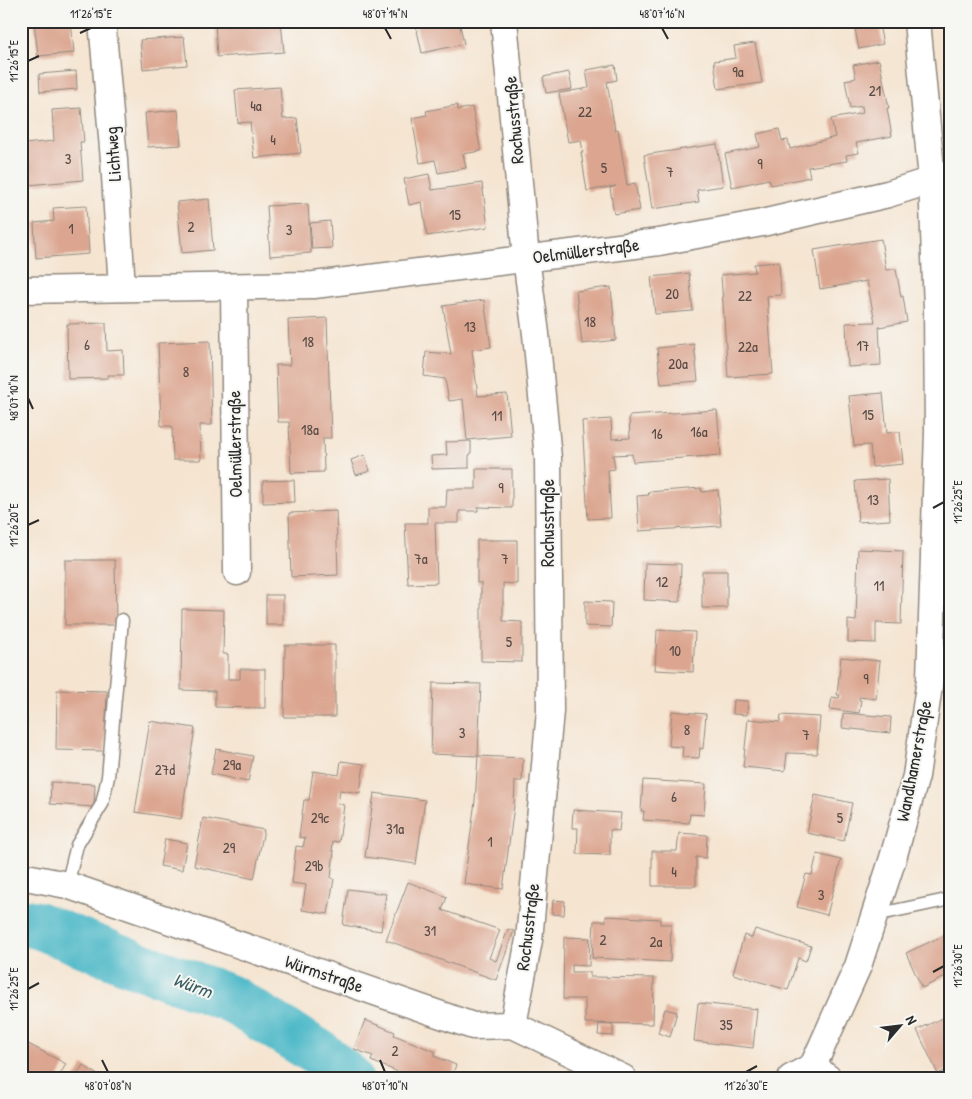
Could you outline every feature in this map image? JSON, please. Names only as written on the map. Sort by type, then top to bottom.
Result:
[{"type":"street","name":"Lichtweg","points":[[102,21],[114,160],[122,288]]},
{"type":"street","name":"Rochusstraße","points":[[504,21],[526,258],[536,334],[548,458],[550,711],[529,940],[513,1025]]},
{"type":"street","name":"Wandlhamerstraße","points":[[811,1074],[858,966],[893,858],[916,776],[930,680],[938,432],[937,308],[941,178],[917,21]]},
{"type":"street","name":"Oelmüllerstraße","points":[[21,290],[314,285],[659,242],[753,225],[888,194],[941,178]]},
{"type":"street","name":"Oelmüllerstraße","points":[[234,287],[237,572]]},
{"type":"street","name":"Würmstraße","points":[[21,876],[67,885],[473,1026],[513,1025],[623,1078]]},
{"type":"lane","points":[[67,885],[77,845],[102,804],[108,778],[122,620]]},
{"type":"lane","points":[[874,914],[951,899]]},
{"type":"building","points":[[34,21],[71,21],[74,53],[38,56]]},
{"type":"building","points":[[215,21],[281,21],[284,52],[217,57]]},
{"type":"building","points":[[415,21],[459,21],[464,44],[422,53]]},
{"type":"building","points":[[878,21],[883,44],[859,49],[854,24]]},
{"type":"building","points":[[184,37],[187,65],[143,69],[140,40]]},
{"type":"building","points":[[755,43],[762,83],[718,89],[714,61],[736,58],[734,46]]},
{"type":"building","points":[[879,60],[889,108],[887,108],[892,136],[856,143],[859,153],[846,155],[847,161],[808,167],[810,177],[771,185],[769,179],[732,187],[725,154],[760,147],[757,134],[779,129],[782,141],[788,140],[790,149],[835,137],[831,119],[863,113],[862,106],[850,108],[845,80],[856,78],[853,65]]},
{"type":"building","points":[[615,65],[617,80],[607,82],[615,130],[618,129],[627,185],[635,183],[640,210],[614,214],[610,188],[616,186],[587,191],[581,140],[568,142],[559,93],[589,88],[586,70]]},
{"type":"building","points":[[76,71],[77,89],[40,92],[39,74]]},
{"type":"building","points":[[569,72],[572,89],[546,93],[543,77]]},
{"type":"building","points":[[280,87],[283,119],[297,118],[301,153],[254,158],[250,122],[238,123],[235,90]]},
{"type":"building","points":[[457,105],[458,110],[472,107],[481,151],[463,154],[466,168],[438,173],[435,160],[420,163],[412,118],[427,115],[426,111]]},
{"type":"building","points":[[81,108],[84,142],[80,142],[83,180],[28,185],[24,144],[54,141],[52,110]]},
{"type":"building","points":[[178,110],[181,145],[148,147],[145,113]]},
{"type":"building","points":[[717,144],[723,186],[697,190],[699,202],[652,209],[644,155]]},
{"type":"building","points":[[429,174],[432,190],[482,183],[488,227],[427,236],[422,202],[409,205],[404,179]]},
{"type":"building","points":[[209,199],[213,250],[182,253],[177,202]]},
{"type":"building","points":[[308,204],[311,253],[270,256],[267,206]]},
{"type":"building","points":[[86,206],[89,254],[36,258],[34,223],[54,221],[53,208]]},
{"type":"building","points":[[330,221],[332,248],[312,249],[310,223]]},
{"type":"building","points":[[881,239],[886,270],[896,269],[907,322],[879,327],[881,365],[848,367],[846,323],[875,322],[867,281],[820,289],[814,250]]},
{"type":"building","points":[[779,262],[781,295],[767,296],[773,374],[728,377],[721,275],[755,272],[754,264]]},
{"type":"building","points":[[689,273],[693,311],[655,314],[651,277]]},
{"type":"building","points":[[611,287],[616,340],[582,344],[576,291]]},
{"type":"building","points":[[484,300],[491,347],[472,350],[478,396],[507,394],[511,436],[467,440],[463,399],[449,401],[445,379],[424,376],[426,352],[451,354],[443,306]]},
{"type":"building","points":[[327,318],[331,438],[323,438],[324,472],[291,473],[289,422],[278,422],[276,365],[290,365],[288,320]]},
{"type":"building","points":[[106,323],[107,351],[123,350],[124,375],[108,375],[108,378],[68,379],[67,324]]},
{"type":"building","points":[[210,341],[212,425],[200,425],[201,460],[173,460],[172,426],[161,426],[158,343]]},
{"type":"building","points":[[694,344],[698,381],[661,384],[657,348]]},
{"type":"building","points":[[21,347],[24,347],[26,393],[21,394]]},
{"type":"building","points":[[883,393],[887,433],[900,432],[903,464],[872,467],[870,445],[854,446],[849,396]]},
{"type":"building","points":[[717,410],[721,455],[633,462],[632,454],[613,455],[615,469],[608,470],[611,518],[588,519],[582,421],[611,419],[612,439],[630,438],[629,416]]},
{"type":"building","points":[[471,441],[469,468],[432,469],[431,456],[447,455],[446,442]]},
{"type":"building","points":[[365,455],[370,471],[356,475],[351,460]]},
{"type":"building","points":[[476,469],[512,469],[512,508],[478,507],[478,511],[459,511],[459,523],[435,523],[437,583],[408,584],[405,523],[428,523],[428,507],[446,507],[447,489],[476,489]]},
{"type":"building","points":[[888,479],[890,520],[858,522],[855,481]]},
{"type":"building","points":[[294,480],[295,502],[263,503],[263,481]]},
{"type":"building","points":[[701,488],[702,492],[718,490],[721,526],[639,531],[637,496],[649,495],[648,492]]},
{"type":"building","points":[[336,511],[338,575],[291,577],[289,513]]},
{"type":"building","points":[[477,540],[517,540],[517,584],[503,583],[503,621],[522,622],[522,662],[481,661],[481,583],[477,583]]},
{"type":"building","points":[[858,549],[903,551],[901,624],[876,623],[876,643],[848,642],[848,620],[856,621]]},
{"type":"building","points":[[65,560],[115,560],[116,625],[65,625]]},
{"type":"building","points":[[645,563],[681,564],[680,602],[644,600]]},
{"type":"building","points":[[702,571],[727,571],[727,608],[702,608]]},
{"type":"building","points":[[266,595],[283,595],[283,625],[266,625]]},
{"type":"building","points":[[585,601],[612,602],[611,627],[585,626]]},
{"type":"building","points":[[182,609],[224,610],[223,654],[228,654],[228,679],[240,679],[240,669],[265,669],[265,708],[215,707],[215,691],[181,690]]},
{"type":"building","points":[[657,630],[695,632],[693,672],[655,670]]},
{"type":"building","points":[[285,645],[335,645],[335,717],[284,717]]},
{"type":"building","points":[[841,657],[880,661],[876,699],[859,697],[859,700],[861,700],[859,713],[830,709],[832,697],[839,698],[840,695],[837,695]]},
{"type":"building","points":[[433,683],[481,684],[478,756],[431,754]]},
{"type":"building","points":[[57,690],[107,691],[105,751],[56,750]]},
{"type":"building","points":[[734,700],[748,701],[747,715],[733,714]]},
{"type":"building","points":[[672,711],[706,714],[703,749],[700,748],[699,758],[682,757],[683,747],[669,746]]},
{"type":"building","points":[[843,713],[891,717],[890,733],[842,728]]},
{"type":"building","points":[[781,715],[820,717],[817,754],[787,753],[785,771],[743,767],[748,719],[780,722]]},
{"type":"building","points":[[150,721],[195,728],[181,819],[135,812]]},
{"type":"building","points":[[21,723],[26,723],[22,748],[21,747]]},
{"type":"building","points":[[216,749],[253,756],[248,782],[211,774]]},
{"type":"building","points":[[478,756],[523,758],[522,781],[515,781],[514,806],[503,889],[464,884],[475,801]]},
{"type":"building","points":[[341,761],[364,764],[360,793],[340,790],[338,804],[344,805],[339,842],[333,841],[332,851],[334,851],[331,878],[334,879],[328,914],[302,910],[306,885],[292,883],[296,846],[303,847],[305,838],[299,837],[304,800],[309,800],[313,771],[339,775]]},
{"type":"building","points":[[643,780],[706,784],[704,815],[690,814],[689,823],[643,820],[644,811],[641,811]]},
{"type":"building","points":[[51,782],[95,784],[94,807],[50,804]]},
{"type":"building","points":[[374,793],[425,800],[416,864],[365,857]]},
{"type":"building","points":[[815,795],[852,803],[844,841],[807,833]]},
{"type":"building","points":[[573,810],[621,813],[619,831],[610,830],[610,855],[577,854],[578,828],[572,828]]},
{"type":"building","points":[[203,818],[264,830],[254,879],[194,866]]},
{"type":"building","points":[[679,833],[707,835],[706,858],[696,857],[696,886],[652,886],[652,851],[677,851]]},
{"type":"building","points":[[165,839],[187,843],[182,870],[160,866]]},
{"type":"building","points":[[817,854],[841,860],[827,915],[797,907],[806,874],[812,875]]},
{"type":"building","points":[[408,882],[447,897],[442,910],[500,930],[489,958],[496,961],[508,929],[514,931],[496,980],[386,940]]},
{"type":"building","points":[[348,889],[386,894],[381,931],[343,925]]},
{"type":"building","points":[[553,900],[565,901],[564,915],[552,914]]},
{"type":"building","points":[[606,916],[660,919],[660,924],[671,924],[670,962],[592,958],[594,921],[606,921]]},
{"type":"building","points":[[755,929],[811,946],[806,961],[798,958],[788,990],[733,974],[744,935],[752,938]]},
{"type":"building","points":[[951,932],[951,974],[922,988],[906,953]]},
{"type":"building","points":[[564,937],[590,938],[589,966],[572,965],[572,972],[590,972],[590,977],[654,978],[653,1024],[585,1023],[585,999],[563,999]]},
{"type":"building","points":[[698,1003],[757,1009],[753,1048],[694,1041]]},
{"type":"building","points":[[665,1009],[677,1012],[670,1037],[658,1033]]},
{"type":"building","points":[[951,1014],[951,1068],[938,1074],[917,1030]]},
{"type":"building","points":[[365,1020],[395,1032],[394,1035],[436,1052],[434,1056],[456,1065],[451,1078],[413,1078],[371,1061],[373,1056],[354,1049]]},
{"type":"building","points":[[599,1024],[613,1025],[613,1036],[598,1035]]},
{"type":"building","points":[[21,1040],[66,1064],[58,1078],[21,1078]]},
{"type":"building","points":[[83,1065],[102,1078],[75,1078]]},
{"type":"waterway","name":"Würm","points":[[21,922],[37,925],[229,998],[319,1053],[349,1078]]}]
